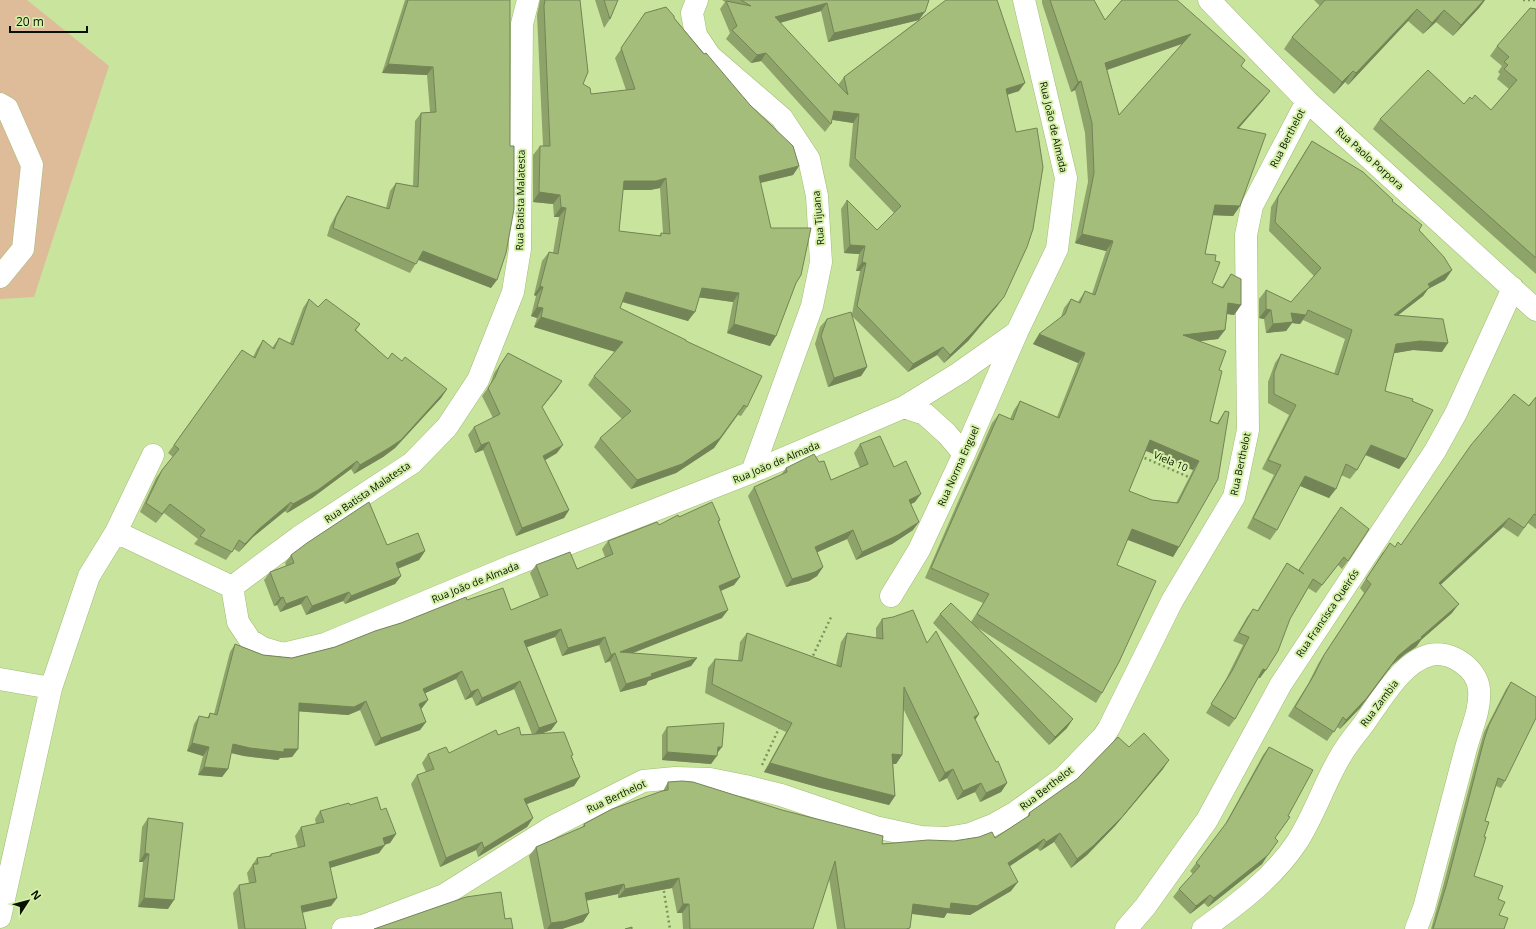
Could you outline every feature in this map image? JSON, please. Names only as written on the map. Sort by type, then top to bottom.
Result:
[{"type":"street","name":"Rua Batista Malatesta","points":[[232,587],[299,537],[412,463],[447,428],[478,380],[513,292],[520,249],[522,24],[528,0]]},
{"type":"street","name":"Rua Tijuana","points":[[697,0],[692,13],[696,35],[710,56],[782,118],[809,159],[817,196],[821,262],[812,306],[752,472]]},
{"type":"street","name":"Rua João de Almada","points":[[232,587],[238,622],[250,640],[263,648],[283,654],[326,644],[521,562],[752,472],[904,408],[959,373],[1018,332],[1057,249],[1066,178],[1024,0]]},
{"type":"street","name":"Rua Paolo Porpora","points":[[1209,0],[1307,101],[1536,310]]},
{"type":"street","name":"Rua Berthelot","points":[[343,929],[363,926],[444,895],[552,827],[643,781],[675,778],[710,779],[752,787],[781,795],[882,829],[921,837],[946,838],[970,834],[993,825],[1016,812],[1063,778],[1103,737],[1109,728],[1172,601],[1234,497],[1248,430],[1246,235],[1252,206],[1307,101]]},
{"type":"street","points":[[0,104],[7,108],[32,165],[23,249],[0,277]]},
{"type":"street","name":"Rua Francisca Queirós","points":[[1126,929],[1145,908],[1207,820],[1281,684],[1432,457],[1456,413],[1513,288]]},
{"type":"street","name":"Rua Norma Enguel","points":[[891,596],[919,550],[964,454],[1018,332]]},
{"type":"street","points":[[904,408],[925,414],[947,434],[964,454]]},
{"type":"street","points":[[0,917],[51,688],[89,576],[116,532],[154,455]]},
{"type":"street","points":[[116,532],[232,587]]},
{"type":"street","name":"Rua Zambia","points":[[1203,929],[1262,883],[1287,855],[1300,836],[1340,757],[1376,705],[1398,678],[1418,661],[1432,655],[1441,655],[1452,657],[1465,665],[1474,676],[1479,687],[1479,709],[1469,738],[1424,908],[1416,929]]},
{"type":"street","points":[[0,678],[51,688]]},
{"type":"path","points":[[1523,0],[1536,0]]},
{"type":"path","name":"Viela 10","points":[[1134,454],[1191,478]]},
{"type":"path","points":[[809,665],[832,615]]},
{"type":"path","points":[[752,787],[782,723]]},
{"type":"path","points":[[662,883],[670,929]]},
{"type":"shaded area","points":[[0,0],[27,0],[109,66],[34,297],[0,299]]},
{"type":"building","points":[[408,0],[510,0],[510,146],[514,146],[514,209],[506,253],[497,280],[423,251],[416,264],[333,228],[336,217],[347,196],[389,209],[396,183],[418,187],[421,113],[436,112],[433,67],[388,64]]},
{"type":"building","points":[[545,0],[580,0],[588,72],[583,84],[590,88],[591,94],[635,89],[621,48],[645,13],[666,7],[704,54],[706,53],[750,105],[793,146],[799,166],[759,176],[771,228],[811,228],[801,275],[796,283],[776,336],[734,324],[739,293],[702,288],[695,312],[626,292],[620,308],[686,341],[762,376],[747,407],[744,405],[720,438],[682,464],[637,480],[600,438],[631,411],[594,376],[623,342],[541,317],[543,308],[537,307],[543,287],[540,286],[549,252],[558,254],[566,208],[561,207],[560,195],[539,192],[540,146],[550,146],[544,6]],"holes":[[[666,178],[670,234],[661,233],[661,236],[619,231],[624,181],[656,181]]]},
{"type":"building","points":[[604,0],[618,0],[610,19]]},
{"type":"building","points":[[741,0],[929,0],[925,12],[834,33],[827,3],[775,17],[848,95],[844,77],[946,0],[997,0],[1025,83],[1006,89],[1016,132],[1037,128],[1043,167],[1033,229],[1027,247],[1004,297],[950,355],[943,347],[913,364],[857,306],[866,263],[862,262],[865,246],[850,245],[847,200],[877,230],[901,206],[855,158],[859,114],[834,111],[831,124],[766,53],[757,55],[732,30],[737,26],[726,1],[751,6]]},
{"type":"building","points":[[1050,0],[1094,0],[1105,20],[1122,0],[1177,0],[1245,60],[1241,66],[1270,91],[1237,128],[1266,134],[1240,206],[1215,205],[1205,254],[1216,255],[1215,261],[1220,262],[1212,283],[1223,288],[1231,274],[1241,279],[1241,305],[1228,303],[1225,330],[1183,335],[1226,351],[1219,370],[1222,371],[1210,421],[1218,424],[1225,411],[1229,412],[1218,479],[1179,547],[1132,529],[1117,565],[1156,581],[1119,662],[1102,693],[977,614],[989,594],[931,568],[999,414],[1013,420],[1020,401],[1059,418],[1085,353],[1039,334],[1065,314],[1071,299],[1080,303],[1085,291],[1095,295],[1113,241],[1082,234],[1094,173],[1092,123],[1081,81],[1078,82]],"holes":[[[1191,34],[1119,115],[1105,63]],[[1150,440],[1199,461],[1178,503],[1152,500],[1129,491]]]},
{"type":"building","points":[[1325,0],[1484,0],[1461,25],[1444,10],[1432,23],[1417,9],[1356,73],[1353,71],[1342,82],[1292,37]]},
{"type":"building","points":[[1530,8],[1536,9],[1536,258],[1380,119],[1428,70],[1464,104],[1470,97],[1472,99],[1475,95],[1491,110],[1517,80],[1504,69],[1508,65],[1504,62],[1509,57],[1497,46]]},
{"type":"building","points":[[1312,141],[1363,172],[1393,200],[1392,201],[1422,225],[1419,230],[1444,257],[1452,270],[1428,284],[1430,287],[1394,315],[1443,319],[1448,343],[1420,341],[1396,344],[1385,391],[1413,399],[1412,401],[1433,410],[1406,459],[1371,445],[1357,470],[1346,464],[1336,489],[1305,476],[1277,530],[1253,518],[1281,465],[1268,460],[1296,405],[1274,394],[1274,373],[1281,354],[1338,375],[1352,330],[1308,310],[1306,315],[1291,313],[1293,322],[1273,324],[1271,310],[1266,309],[1266,290],[1291,302],[1321,268],[1275,222],[1278,197]]},
{"type":"building","points":[[309,299],[318,307],[326,299],[360,324],[355,330],[388,359],[392,353],[402,361],[405,357],[447,389],[401,440],[360,465],[357,461],[318,490],[293,504],[291,502],[259,529],[245,544],[239,540],[232,552],[200,536],[205,530],[170,504],[162,514],[146,503],[162,470],[179,449],[174,445],[242,350],[255,358],[263,340],[274,349],[279,338],[293,345]]},
{"type":"building","points":[[851,312],[867,367],[834,378],[821,336],[827,319]]},
{"type":"building","points":[[508,353],[562,381],[542,407],[563,445],[543,456],[569,510],[522,528],[489,442],[481,445],[474,427],[500,414],[488,388]]},
{"type":"building","points":[[1514,394],[1529,406],[1536,397],[1536,515],[1534,514],[1524,528],[1509,518],[1439,583],[1459,604],[1421,637],[1422,638],[1398,656],[1366,699],[1346,720],[1343,717],[1334,732],[1295,707],[1324,655],[1371,584],[1366,579],[1390,543],[1395,547],[1398,542],[1401,545],[1471,445]]},
{"type":"building","points":[[880,436],[894,467],[906,461],[921,494],[909,500],[919,522],[898,535],[862,552],[853,530],[815,547],[823,567],[815,572],[792,579],[754,487],[787,472],[786,468],[814,454],[819,462],[824,461],[831,480],[868,464],[860,444]]},
{"type":"building","points":[[369,502],[387,545],[418,533],[425,551],[396,563],[401,576],[351,596],[349,592],[312,606],[307,596],[286,604],[283,597],[280,598],[270,572],[294,563],[291,555]]},
{"type":"building","points":[[712,502],[740,577],[719,586],[728,610],[620,652],[697,658],[651,674],[652,676],[626,684],[615,653],[611,655],[605,637],[568,648],[561,629],[524,641],[557,722],[539,728],[520,681],[482,698],[478,689],[471,692],[462,671],[423,689],[428,700],[419,704],[426,722],[381,738],[366,701],[354,707],[299,703],[298,749],[284,749],[284,752],[250,748],[233,744],[228,769],[204,767],[209,747],[192,743],[199,716],[209,718],[210,713],[217,715],[235,644],[263,655],[292,658],[335,647],[466,597],[467,600],[503,588],[511,610],[548,595],[536,565],[570,552],[577,569],[613,554],[608,541],[657,522],[659,525],[678,515],[679,517]]},
{"type":"building","points":[[1341,507],[1369,529],[1348,561],[1344,557],[1322,585],[1313,579],[1290,619],[1278,651],[1266,670],[1263,669],[1235,719],[1211,704],[1232,671],[1249,637],[1239,633],[1253,609],[1258,611],[1287,563],[1304,574],[1299,570]]},
{"type":"building","points":[[951,603],[1073,719],[1055,737],[940,614]]},
{"type":"building","points":[[913,610],[927,643],[936,631],[979,714],[974,717],[996,762],[998,761],[1007,783],[986,793],[981,783],[963,791],[953,769],[945,773],[904,687],[902,755],[892,754],[895,796],[770,763],[792,723],[712,684],[715,659],[742,661],[747,633],[841,667],[847,633],[883,639],[882,619]]},
{"type":"building","points":[[1511,682],[1536,697],[1536,718],[1505,781],[1498,778],[1485,821],[1489,822],[1484,837],[1486,837],[1474,876],[1503,886],[1498,899],[1505,902],[1499,915],[1508,918],[1504,929],[1433,929],[1447,883],[1484,740],[1489,725]]},
{"type":"building","points":[[724,723],[722,747],[718,747],[717,756],[667,752],[667,727]]},
{"type":"building","points":[[519,727],[521,735],[564,732],[573,755],[571,756],[580,777],[524,799],[533,818],[484,848],[482,842],[446,858],[417,775],[434,769],[428,754],[446,747],[449,753],[496,730],[498,735]]},
{"type":"building","points":[[1144,733],[1169,760],[1122,817],[1093,846],[1077,859],[1060,833],[1046,842],[1044,839],[1008,863],[1018,882],[977,906],[951,903],[950,909],[913,904],[910,928],[845,929],[835,861],[813,929],[690,929],[689,904],[683,904],[679,878],[625,889],[624,884],[585,893],[589,913],[565,921],[551,923],[536,847],[585,826],[584,824],[612,809],[668,790],[668,782],[693,782],[782,810],[883,836],[882,844],[928,840],[954,841],[979,837],[992,832],[995,838],[1030,815],[1029,813],[1077,779],[1118,737],[1129,747]]},
{"type":"building","points":[[1269,747],[1313,770],[1288,816],[1290,817],[1275,838],[1278,841],[1268,855],[1214,898],[1210,895],[1196,906],[1179,889],[1200,866],[1196,863],[1227,822]]},
{"type":"building","points":[[377,797],[381,810],[386,808],[396,834],[383,838],[385,845],[329,862],[337,898],[301,906],[306,929],[245,929],[239,885],[256,882],[253,864],[258,864],[257,858],[271,856],[271,854],[305,846],[301,827],[324,822],[320,811],[349,803],[350,805]]},
{"type":"building","points":[[148,818],[183,823],[174,900],[144,898],[149,854],[145,853]]},
{"type":"building","points":[[501,892],[505,919],[511,918],[513,929],[374,929],[466,897]]}]
